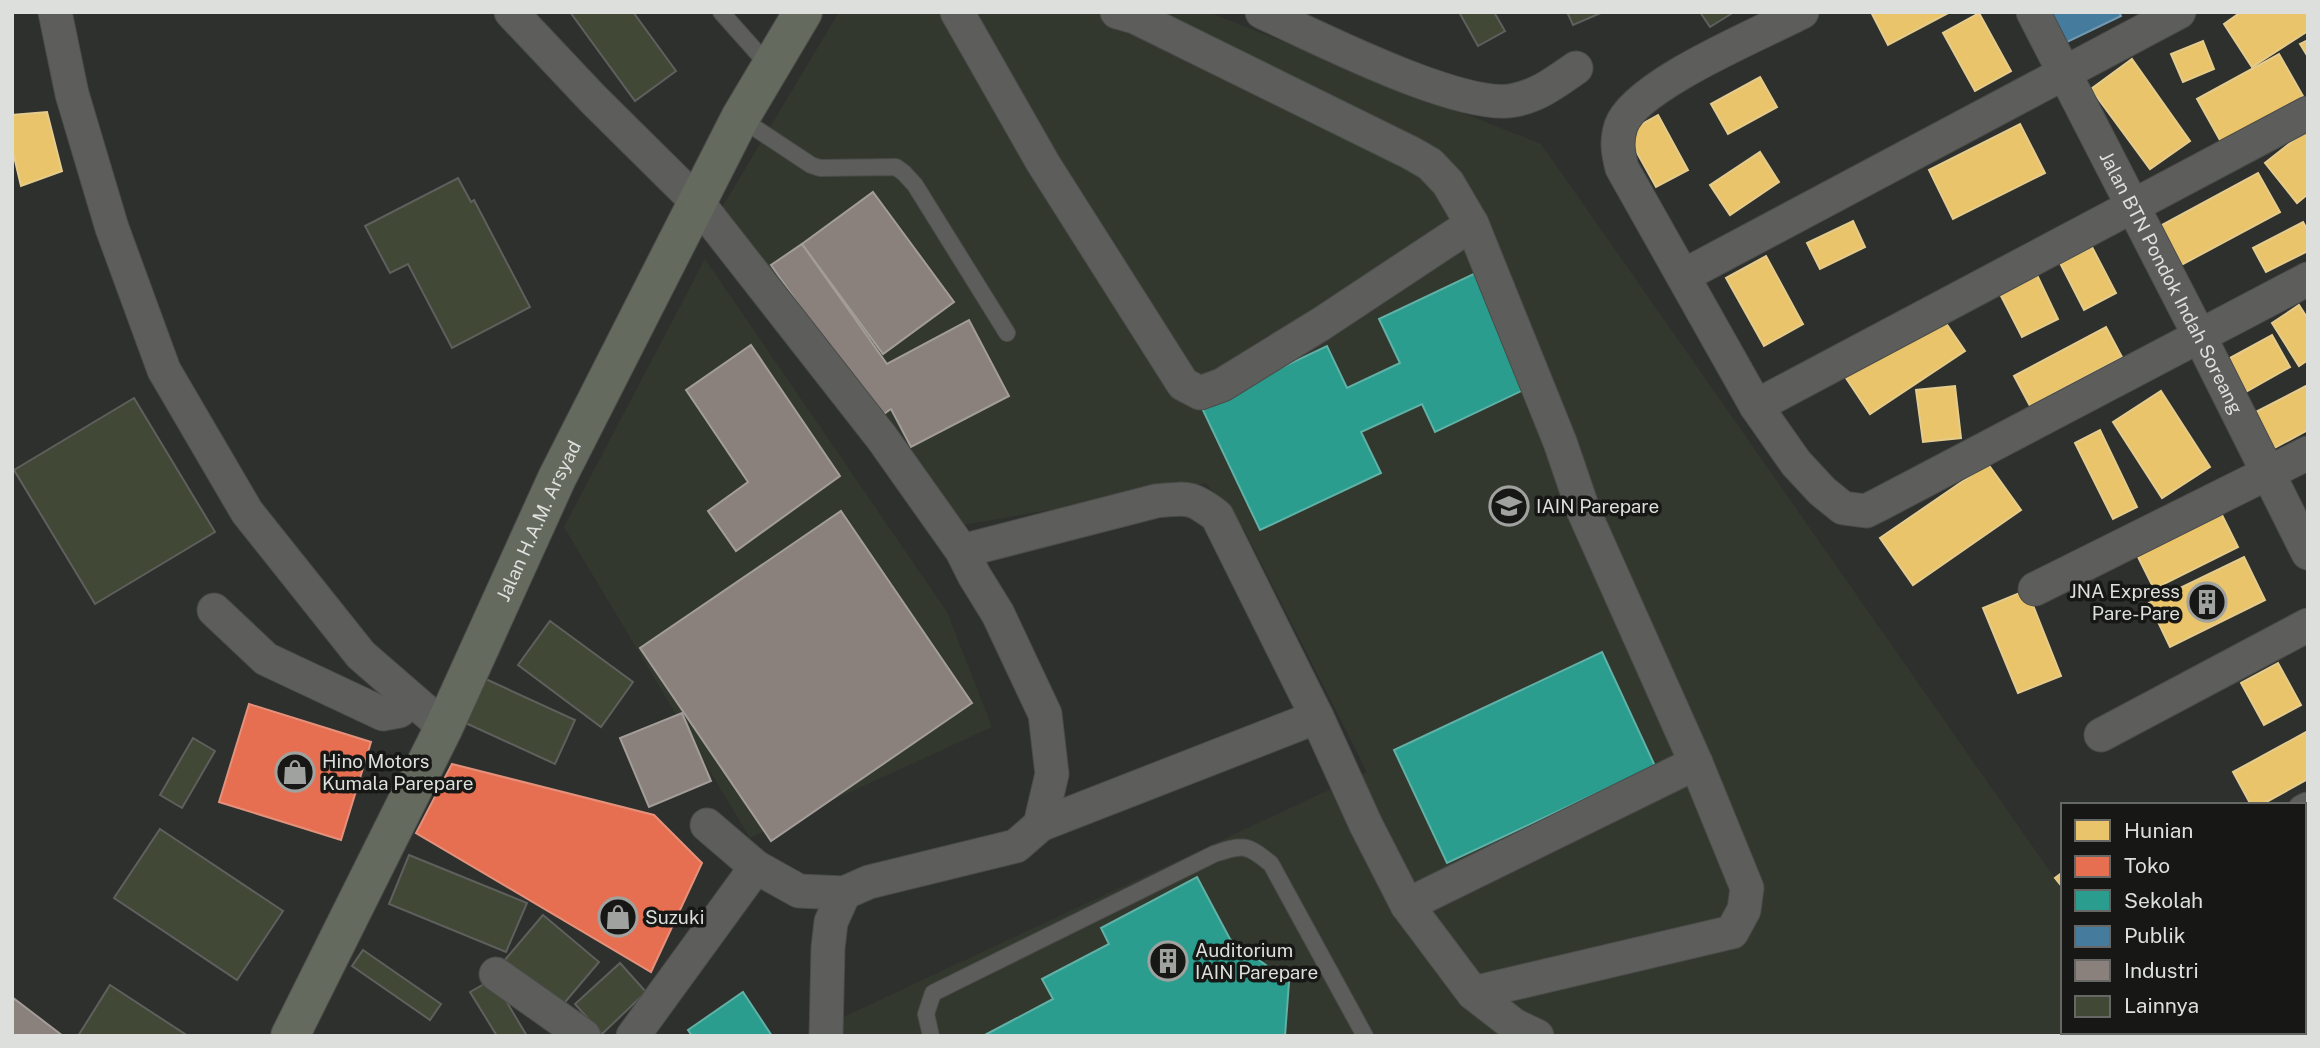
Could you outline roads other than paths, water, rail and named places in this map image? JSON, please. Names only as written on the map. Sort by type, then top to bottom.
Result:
[{"type":"highway","name":"Jalan H.A.M. Arsyad","points":[[290,1036],[444,727],[557,478],[740,118],[803,12]]},
{"type":"street","points":[[55,12],[72,94],[112,228],[164,370],[247,512],[360,655],[444,727]]},
{"type":"street","points":[[511,12],[593,99],[698,203],[882,438],[962,551],[998,614],[1045,714],[1052,774],[1040,825]]},
{"type":"street","points":[[957,12],[1044,163],[1183,384],[1200,393],[1223,385],[1299,338],[1472,224]]},
{"type":"street","points":[[1117,12],[1135,17],[1430,164],[1448,183],[1472,224],[1560,442],[1584,512],[1696,763],[1746,888],[1744,910],[1732,932],[1473,993]]},
{"type":"street","points":[[1262,12],[1443,90],[1481,100],[1512,101],[1543,92],[1576,68]]},
{"type":"street","points":[[1802,12],[1655,89],[1635,106],[1621,124],[1616,149],[1622,168],[1756,406],[1796,463],[1822,491],[1843,508],[1866,511],[2308,279]]},
{"type":"street","name":"Jalan BTN Pondok Indah Soreang","points":[[2033,12],[2308,553]]},
{"type":"street","points":[[1683,276],[2179,12]]},
{"type":"street","points":[[1756,406],[2308,113]]},
{"type":"street","points":[[2035,589],[2308,453]]},
{"type":"street","points":[[962,551],[1156,501],[1186,498],[1201,504],[1217,516],[1407,905],[1473,993],[1514,1026],[1537,1036]]},
{"type":"street","points":[[214,610],[266,659],[383,714],[399,711],[411,701]]},
{"type":"street","points":[[2101,734],[2308,625]]},
{"type":"street","points":[[707,825],[756,867],[799,891],[844,893],[869,882],[1016,846],[1040,825],[1317,717]]},
{"type":"street","points":[[1407,905],[1696,763]]},
{"type":"street","points":[[633,1036],[756,867]]},
{"type":"street","points":[[826,1036],[831,922],[844,893]]},
{"type":"street","points":[[496,974],[584,1036]]},
{"type":"lane","points":[[721,12],[770,67]]},
{"type":"lane","points":[[740,118],[811,165],[820,168],[895,167],[904,173],[915,185],[1007,333]]},
{"type":"lane","points":[[931,1036],[926,1014],[933,993],[1214,854],[1235,847],[1252,848],[1271,864],[1365,1036]]},
{"type":"place","name":"IAIN Parepare","points":[[1509,506]]},
{"type":"place","name":"JNA Express Pare-Pare","points":[[2207,602]]},
{"type":"place","name":"Hino Motors Kumala Parepare","points":[[295,772]]},
{"type":"place","name":"Suzuki","points":[[618,917]]},
{"type":"place","name":"Auditorium IAIN Parepare","points":[[1168,961]]}]
